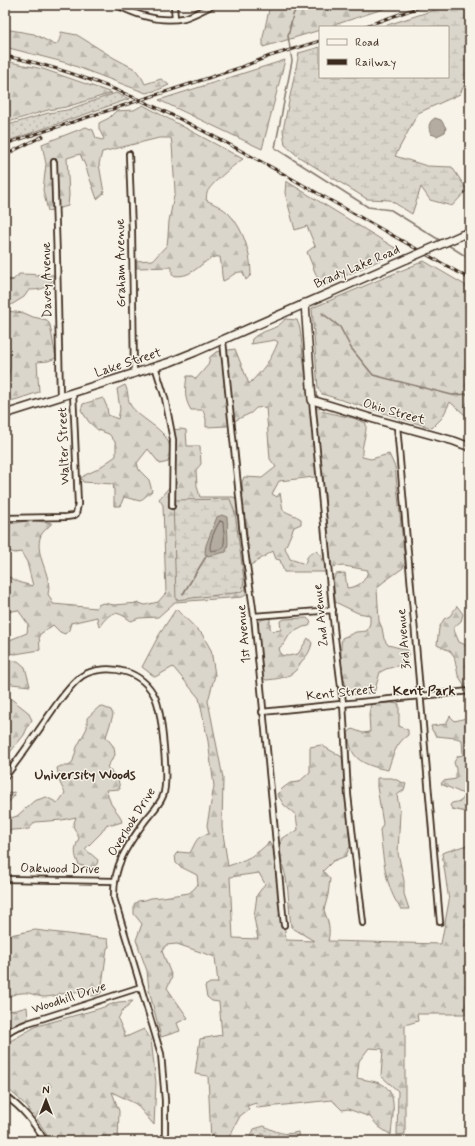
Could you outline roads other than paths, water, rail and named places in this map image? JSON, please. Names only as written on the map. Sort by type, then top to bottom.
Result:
[{"type":"street","points":[[117,5],[144,17],[160,19],[175,19],[194,14],[213,5]]},
{"type":"street","points":[[174,5],[175,19]]},
{"type":"street","name":"Graham Avenue","points":[[129,154],[134,373]]},
{"type":"street","name":"Davey Avenue","points":[[54,162],[58,265],[60,396]]},
{"type":"street","name":"Brady Lake Road","points":[[255,326],[470,232]]},
{"type":"street","name":"2nd Avenue","points":[[305,303],[312,400],[343,703],[348,795],[363,923]]},
{"type":"street","name":"Lake Street","points":[[5,414],[155,366],[223,341],[255,326]]},
{"type":"street","name":"1st Avenue","points":[[223,341],[244,544],[254,616],[262,712],[272,796],[284,926]]},
{"type":"street","points":[[155,366],[173,440],[172,506]]},
{"type":"street","name":"Walter Street","points":[[5,518],[73,516],[76,514],[77,498],[73,393]]},
{"type":"street","name":"Ohio Street","points":[[312,400],[397,426],[454,441],[470,448]]},
{"type":"street","name":"3rd Avenue","points":[[397,426],[440,922]]},
{"type":"street","points":[[254,616],[333,610]]},
{"type":"street","name":"Overlook Drive","points":[[5,777],[60,701],[74,683],[82,676],[95,670],[116,670],[132,674],[144,682],[153,693],[158,706],[162,734],[165,785],[163,796],[124,853],[117,867],[114,881],[114,898],[161,1054],[166,1100],[165,1141]]},
{"type":"street","name":"Kent Street","points":[[262,712],[470,691]]},
{"type":"street","name":"Oakwood Drive","points":[[5,879],[114,881]]},
{"type":"street","name":"Woodhill Drive","points":[[5,1034],[13,1028],[141,987]]},
{"type":"street","points":[[5,1096],[24,1112],[33,1122],[45,1141]]},
{"type":"water","points":[[435,118],[441,120],[446,128],[445,132],[437,136],[431,134],[429,130],[431,121]]},
{"type":"water","points":[[222,515],[227,517],[228,544],[226,552],[208,556],[205,554],[206,545],[217,517]]},
{"type":"waterway","points":[[298,5],[293,15],[288,36],[292,61],[275,148],[368,207],[391,210],[441,241]]},
{"type":"waterway","points":[[448,245],[470,259]]},
{"type":"waterway","points":[[5,280],[13,280]]},
{"type":"waterway","points":[[322,313],[340,327],[351,348],[373,375],[452,395],[470,394]]},
{"type":"waterway","points":[[183,594],[207,555]]},
{"type":"railway","points":[[366,26],[425,5]]},
{"type":"railway","points":[[5,144],[239,68],[270,56],[319,41]]},
{"type":"railway","points":[[5,56],[42,64],[77,75],[147,103],[214,136],[470,279]]},
{"type":"railway","points":[[5,155],[43,136]]},
{"type":"district","name":"Kent Park","points":[[424,691]]},
{"type":"district","name":"University Woods","points":[[85,775]]}]
